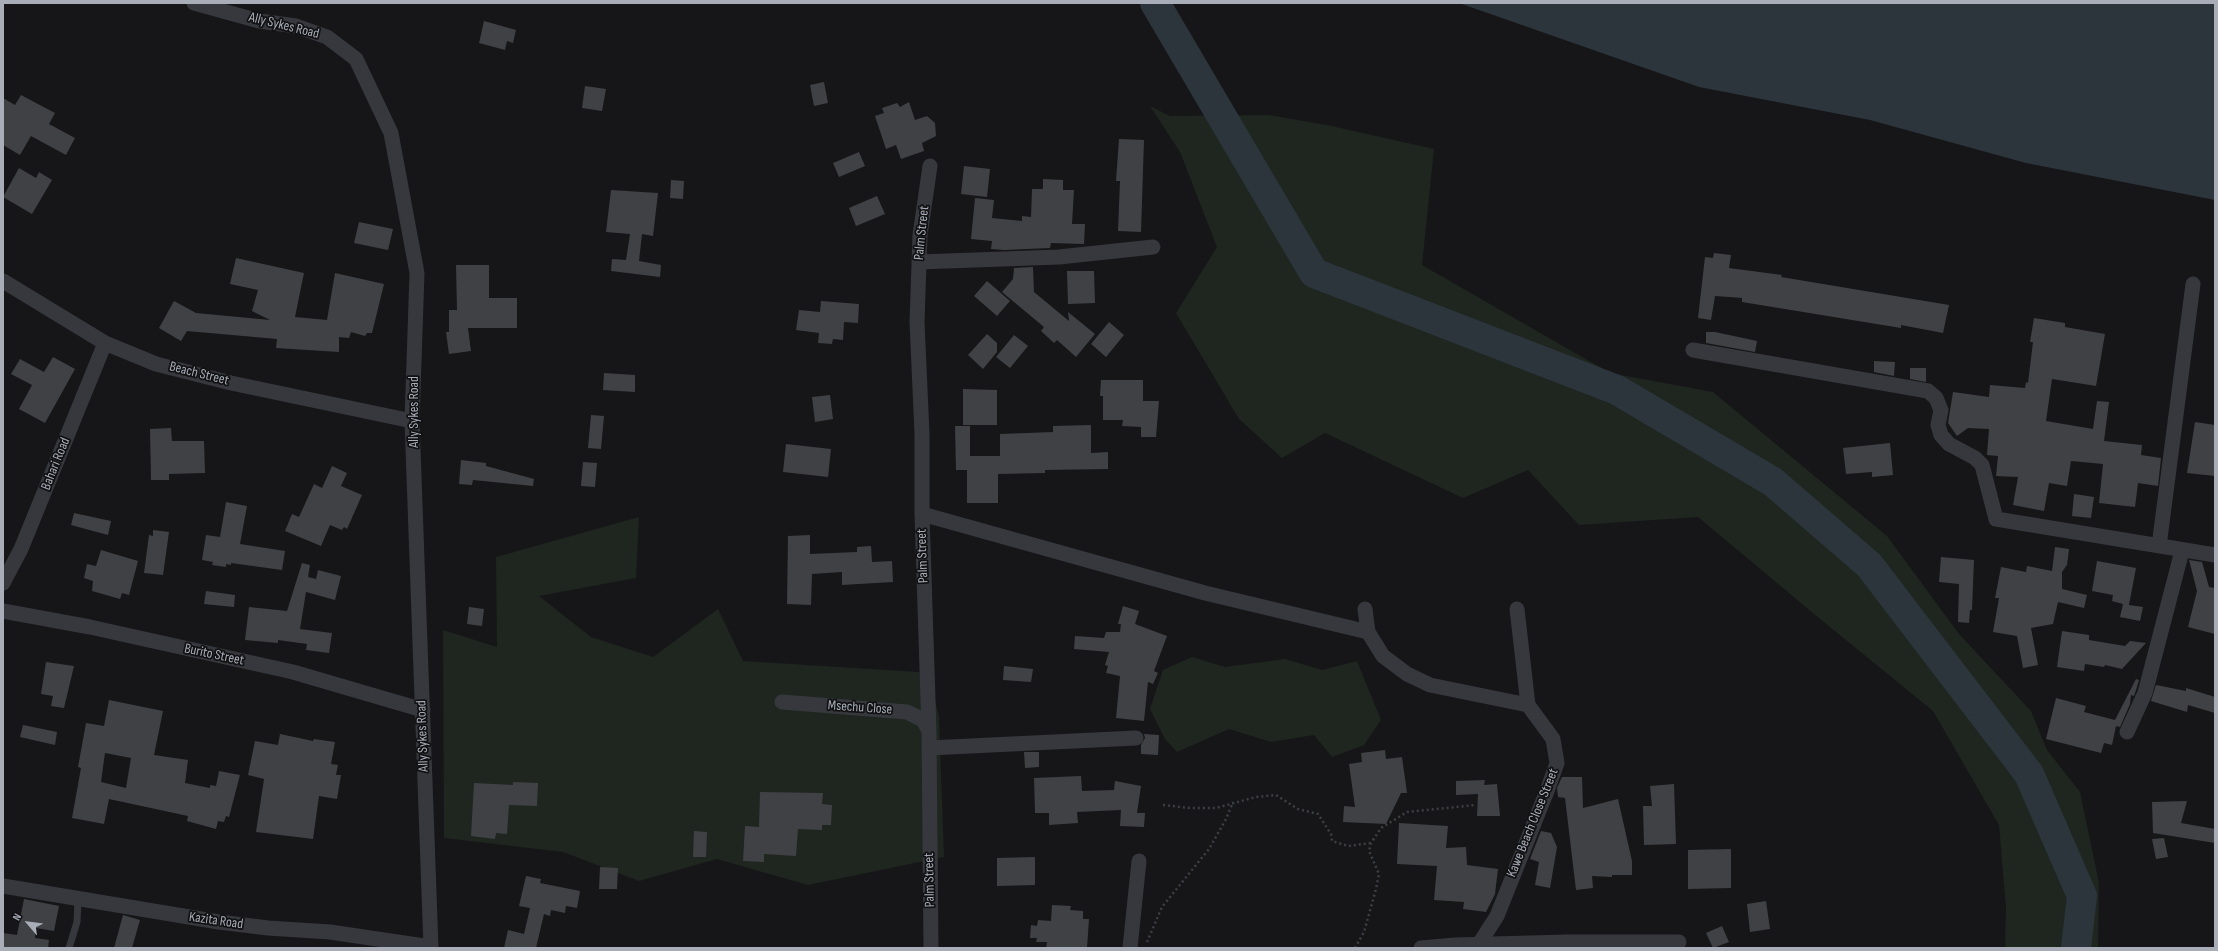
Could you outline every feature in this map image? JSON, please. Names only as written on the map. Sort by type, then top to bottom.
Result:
[{"type":"street","name":"Ally Sykes Road","points":[[194,3],[259,21],[296,26],[327,37],[356,59],[391,133],[417,273],[412,421],[430,948]]},
{"type":"street","name":"Palm Street","points":[[930,166],[919,262],[917,322],[922,434],[922,514],[929,731],[932,948]]},
{"type":"street","points":[[919,262],[1059,257],[1153,247]]},
{"type":"street","name":"Beach Street","points":[[3,281],[105,343],[156,364],[231,383],[412,421]]},
{"type":"street","points":[[2159,546],[2193,284]]},
{"type":"street","name":"Bahari Road","points":[[3,583],[21,548],[105,343]]},
{"type":"street","points":[[1693,350],[1928,391],[1936,398],[1941,410],[1938,425],[1941,435],[1948,444],[1975,458],[1982,466],[1996,519],[2215,555]]},
{"type":"street","points":[[922,514],[1205,592],[1368,632]]},
{"type":"street","points":[[2127,732],[2145,693],[2182,550]]},
{"type":"street","points":[[1365,609],[1368,632],[1383,656],[1407,674],[1430,685],[1528,705]]},
{"type":"street","name":"Kawe Beach Close Street","points":[[1480,944],[1497,916],[1548,791],[1557,763],[1553,739],[1528,705],[1517,609]]},
{"type":"street","name":"Burito Street","points":[[3,611],[90,627],[293,672],[423,710]]},
{"type":"street","name":"Msechu Close","points":[[782,702],[907,712],[923,720],[929,731]]},
{"type":"street","points":[[929,748],[1136,738]]},
{"type":"street","points":[[1130,948],[1139,861]]},
{"type":"street","name":"Kazita Road","points":[[3,886],[219,922],[268,928],[330,932],[430,948]]},
{"type":"street","points":[[1421,948],[1480,944],[1679,942]]},
{"type":"lane","points":[[69,948],[77,922],[78,899]]},
{"type":"path","points":[[1163,805],[1190,808],[1216,808],[1233,802],[1256,797],[1276,795],[1298,809],[1318,814],[1331,834],[1332,841],[1348,846],[1370,843]]},
{"type":"path","points":[[1144,948],[1162,907],[1209,849],[1226,819],[1233,802]]},
{"type":"path","points":[[1355,948],[1364,932],[1379,874],[1369,851],[1370,843],[1381,828],[1406,812],[1475,805]]},
{"type":"shaded area","points":[[1459,3],[2215,3],[2215,200],[2026,163],[1870,120],[1699,87]]},
{"type":"shaded area","points":[[1150,106],[1170,116],[1269,115],[1327,125],[1434,149],[1422,265],[1610,373],[1713,392],[1887,536],[1959,634],[2031,711],[2047,750],[2080,792],[2099,883],[2098,948],[2005,948],[2006,907],[1999,825],[1933,711],[1698,517],[1579,525],[1528,470],[1463,498],[1325,433],[1282,458],[1239,419],[1176,313],[1217,247],[1180,152]]},
{"type":"shaded area","points":[[639,517],[636,578],[539,596],[591,637],[653,657],[718,609],[743,661],[919,672],[935,701],[939,716],[944,857],[808,885],[717,859],[639,881],[563,852],[444,838],[443,630],[497,647],[496,557]]},
{"type":"shaded area","points":[[1192,657],[1225,667],[1285,659],[1322,670],[1357,661],[1381,720],[1364,745],[1332,757],[1314,735],[1271,742],[1229,729],[1177,752],[1165,739],[1150,709],[1163,670]]},
{"type":"building","points":[[484,21],[516,30],[513,43],[507,41],[505,50],[479,43]]},
{"type":"building","points":[[824,82],[828,103],[814,106],[810,85]]},
{"type":"building","points":[[585,86],[606,89],[602,111],[582,108]]},
{"type":"building","points":[[21,95],[55,113],[49,124],[75,138],[66,155],[31,136],[20,155],[3,145],[3,98],[15,105]]},
{"type":"building","points":[[909,102],[915,120],[927,116],[935,123],[936,136],[922,143],[924,151],[901,159],[896,145],[886,149],[875,116],[884,113],[882,108],[897,103],[900,107]]},
{"type":"building","points":[[1119,139],[1144,140],[1141,232],[1118,231],[1120,181],[1116,181]]},
{"type":"building","points":[[859,152],[865,166],[839,177],[833,163]]},
{"type":"building","points":[[964,166],[990,169],[987,197],[961,194]]},
{"type":"building","points":[[19,168],[36,178],[39,172],[52,180],[32,214],[3,197]]},
{"type":"building","points":[[1043,179],[1063,180],[1063,190],[1074,190],[1072,224],[1085,224],[1084,244],[1051,243],[1050,248],[1004,250],[991,249],[992,241],[971,239],[975,198],[994,200],[992,218],[1022,221],[1022,216],[1031,217],[1032,189],[1043,189]]},
{"type":"building","points":[[671,180],[684,181],[683,199],[670,198]]},
{"type":"building","points":[[611,190],[658,193],[653,236],[642,234],[639,261],[661,265],[660,277],[611,271],[612,259],[626,260],[630,234],[606,232]]},
{"type":"building","points":[[877,196],[885,214],[856,226],[849,208]]},
{"type":"building","points":[[359,222],[393,229],[388,250],[354,243]]},
{"type":"building","points":[[1714,253],[1731,255],[1729,268],[1782,275],[1781,277],[1949,305],[1943,333],[1901,325],[1901,328],[1742,302],[1742,298],[1715,296],[1711,320],[1698,318],[1705,257],[1713,258]]},
{"type":"building","points":[[236,258],[304,273],[295,317],[327,320],[335,273],[384,284],[372,333],[367,333],[365,336],[351,332],[349,338],[339,337],[339,352],[276,348],[277,339],[187,331],[181,341],[159,328],[174,301],[196,313],[270,320],[252,311],[258,290],[230,284]]},
{"type":"building","points":[[456,265],[489,265],[489,298],[517,298],[517,328],[468,328],[471,351],[449,354],[446,332],[449,332],[449,310],[457,310]]},
{"type":"building","points":[[1033,267],[1034,292],[1069,321],[1068,312],[1095,334],[1076,357],[1057,340],[1054,343],[1041,331],[1044,327],[1002,292],[1013,279],[1014,268]]},
{"type":"building","points":[[1067,271],[1094,271],[1095,303],[1068,304]]},
{"type":"building","points":[[987,281],[1010,301],[997,316],[974,296]]},
{"type":"building","points":[[821,301],[859,304],[858,323],[844,322],[843,340],[833,339],[832,344],[818,343],[819,333],[796,330],[799,310],[820,312]]},
{"type":"building","points":[[2034,318],[2065,323],[2065,327],[2105,334],[2096,386],[2052,379],[2046,421],[2093,429],[2097,401],[2109,402],[2104,441],[2142,445],[2141,455],[2161,458],[2158,486],[2138,483],[2135,507],[2099,503],[2103,464],[2071,461],[2067,486],[2049,483],[2044,511],[2013,505],[2018,477],[1996,476],[1998,456],[1987,455],[1989,429],[1968,428],[1957,436],[1948,423],[1953,392],[1989,397],[1990,385],[2025,388],[2026,382],[2028,383],[2033,342],[2030,342]]},
{"type":"building","points":[[1109,322],[1124,335],[1106,357],[1091,344]]},
{"type":"building","points":[[1706,332],[1715,332],[1757,341],[1755,352],[1706,343]]},
{"type":"building","points":[[987,334],[997,343],[997,352],[983,369],[968,355]]},
{"type":"building","points":[[1014,335],[1028,346],[1010,368],[996,357]]},
{"type":"building","points":[[53,357],[75,369],[45,423],[19,409],[32,385],[11,374],[20,359],[44,372]]},
{"type":"building","points":[[1874,361],[1895,362],[1894,376],[1874,372]]},
{"type":"building","points":[[1910,368],[1926,368],[1926,382],[1910,379]]},
{"type":"building","points":[[604,373],[635,375],[635,392],[603,390]]},
{"type":"building","points":[[1101,380],[1143,380],[1143,401],[1159,401],[1156,437],[1141,437],[1141,427],[1122,426],[1123,420],[1103,420],[1103,396],[1100,396]]},
{"type":"building","points":[[963,389],[997,390],[997,425],[963,425]]},
{"type":"building","points":[[830,395],[833,419],[815,422],[812,397]]},
{"type":"building","points":[[591,415],[604,416],[601,449],[588,448]]},
{"type":"building","points":[[2195,422],[2215,425],[2215,476],[2187,473]]},
{"type":"building","points":[[1091,425],[1091,453],[1108,452],[1108,469],[1045,470],[1045,473],[998,474],[998,503],[967,503],[967,470],[956,470],[955,426],[970,426],[970,456],[1000,456],[1000,434],[1053,432],[1053,426]]},
{"type":"building","points":[[171,428],[172,441],[204,441],[205,473],[169,474],[169,480],[151,480],[150,429]]},
{"type":"building","points":[[1890,443],[1893,475],[1872,477],[1872,472],[1846,474],[1843,448]]},
{"type":"building","points":[[786,444],[831,449],[828,477],[783,472]]},
{"type":"building","points":[[461,460],[486,463],[486,466],[534,479],[533,486],[473,480],[472,485],[459,484]]},
{"type":"building","points":[[583,462],[597,463],[595,487],[581,486]]},
{"type":"building","points":[[332,466],[347,473],[341,486],[362,495],[347,529],[344,527],[342,530],[330,525],[321,546],[285,531],[292,514],[299,517],[314,484],[322,488]]},
{"type":"building","points":[[2074,494],[2094,497],[2091,518],[2072,516]]},
{"type":"building","points":[[226,502],[247,506],[240,544],[285,551],[282,570],[231,563],[231,565],[226,564],[226,567],[212,565],[213,562],[202,560],[206,535],[220,537]]},
{"type":"building","points":[[74,513],[111,521],[108,535],[71,525]]},
{"type":"building","points":[[153,530],[169,532],[163,575],[144,573],[149,535],[153,536]]},
{"type":"building","points":[[810,535],[810,554],[857,552],[857,547],[871,546],[872,562],[892,561],[893,582],[842,585],[842,572],[812,574],[811,605],[787,604],[788,536]]},
{"type":"building","points":[[2055,547],[2069,549],[2067,565],[2062,572],[2062,589],[2087,595],[2084,608],[2058,602],[2053,624],[2031,628],[2038,665],[2023,668],[2017,636],[1993,632],[1999,598],[1995,598],[2001,567],[2026,572],[2027,566],[2052,571]]},
{"type":"building","points":[[101,550],[138,561],[129,595],[122,593],[120,599],[92,591],[93,581],[84,578],[87,564],[96,566]]},
{"type":"building","points":[[1941,557],[1974,560],[1972,610],[1970,610],[1969,623],[1958,622],[1959,584],[1939,582]]},
{"type":"building","points":[[2189,560],[2202,562],[2209,587],[2215,588],[2215,634],[2188,627],[2197,591]]},
{"type":"building","points":[[2097,561],[2136,568],[2129,605],[2143,607],[2140,621],[2120,617],[2123,604],[2112,601],[2113,595],[2092,591]]},
{"type":"building","points":[[302,563],[310,565],[308,577],[316,579],[318,570],[341,576],[335,600],[306,592],[300,629],[332,633],[329,653],[306,650],[307,644],[278,640],[278,643],[245,640],[249,607],[287,611]]},
{"type":"building","points":[[206,591],[235,595],[234,607],[204,604]]},
{"type":"building","points":[[1123,606],[1139,611],[1135,624],[1167,636],[1154,671],[1158,673],[1153,684],[1148,682],[1144,721],[1116,718],[1120,676],[1106,673],[1108,666],[1105,665],[1109,652],[1074,649],[1075,636],[1104,638],[1106,632],[1120,632],[1121,624],[1118,624]]},
{"type":"building","points":[[469,607],[484,609],[482,626],[467,624]]},
{"type":"building","points":[[2062,631],[2089,635],[2089,640],[2125,646],[2130,641],[2146,643],[2122,669],[2105,665],[2104,667],[2085,664],[2084,671],[2057,667]]},
{"type":"building","points":[[46,662],[74,666],[64,708],[51,706],[53,696],[41,694]]},
{"type":"building","points":[[1004,666],[1033,669],[1031,682],[1003,680]]},
{"type":"building","points":[[2136,679],[2139,680],[2134,696],[2131,695],[2130,704],[2120,727],[2116,726],[2112,745],[2104,743],[2101,753],[2046,739],[2056,698],[2086,706],[2084,712],[2115,720]]},
{"type":"building","points":[[2156,685],[2186,691],[2186,688],[2215,697],[2215,713],[2188,705],[2187,712],[2151,701]]},
{"type":"building","points":[[109,700],[163,711],[154,755],[188,760],[185,783],[210,788],[210,785],[216,786],[219,771],[240,775],[229,817],[226,816],[224,822],[218,821],[216,829],[187,821],[188,816],[109,799],[104,824],[72,818],[81,768],[78,767],[86,723],[104,726]],"holes":[[[105,753],[131,758],[126,788],[101,782]]]},
{"type":"building","points":[[23,725],[57,732],[55,745],[20,737]]},
{"type":"building","points":[[280,734],[313,741],[314,739],[335,742],[331,764],[338,765],[336,775],[341,775],[337,799],[319,796],[313,839],[256,832],[264,779],[248,775],[255,741],[278,745]]},
{"type":"building","points":[[1144,734],[1159,735],[1158,755],[1141,754],[1141,745],[1145,738]]},
{"type":"building","points":[[1385,750],[1386,759],[1402,757],[1407,793],[1401,793],[1386,824],[1343,822],[1344,806],[1355,807],[1349,764],[1362,762],[1361,753]]},
{"type":"building","points":[[1024,752],[1039,752],[1039,767],[1025,768]]},
{"type":"building","points":[[1081,776],[1082,791],[1114,790],[1115,781],[1141,786],[1137,813],[1145,813],[1144,827],[1120,826],[1121,810],[1077,812],[1078,823],[1049,825],[1049,813],[1035,813],[1034,778]]},
{"type":"building","points":[[1562,777],[1582,777],[1583,808],[1618,799],[1632,861],[1632,875],[1612,875],[1612,877],[1592,876],[1593,888],[1576,890],[1565,798],[1558,797],[1557,788]]},
{"type":"building","points":[[1485,780],[1484,785],[1497,784],[1500,816],[1477,816],[1478,794],[1456,795],[1456,781]]},
{"type":"building","points":[[513,782],[538,783],[537,806],[509,805],[507,834],[496,833],[495,839],[471,836],[474,783],[513,785]]},
{"type":"building","points":[[1674,784],[1676,844],[1644,845],[1643,806],[1652,806],[1650,786]]},
{"type":"building","points":[[760,792],[823,793],[822,804],[832,805],[831,825],[822,825],[822,830],[798,829],[796,856],[764,854],[764,862],[743,861],[745,826],[759,827]]},
{"type":"building","points":[[2187,801],[2181,823],[2215,829],[2215,843],[2153,833],[2152,802]]},
{"type":"building","points":[[1399,823],[1448,826],[1446,848],[1466,847],[1467,865],[1498,869],[1495,894],[1486,912],[1463,909],[1464,902],[1434,900],[1437,866],[1397,864]]},
{"type":"building","points":[[694,831],[707,832],[706,857],[693,857]]},
{"type":"building","points":[[1541,831],[1551,833],[1557,847],[1550,888],[1535,885],[1539,862],[1530,859]]},
{"type":"building","points":[[2164,838],[2168,857],[2156,859],[2152,839]]},
{"type":"building","points":[[1731,849],[1731,888],[1688,889],[1688,850]]},
{"type":"building","points":[[1035,857],[1035,885],[997,886],[997,858]]},
{"type":"building","points":[[600,867],[618,868],[617,889],[599,889]]},
{"type":"building","points":[[526,876],[541,879],[540,883],[580,891],[577,908],[566,906],[565,913],[551,910],[550,916],[544,914],[536,948],[504,948],[508,930],[524,934],[530,908],[519,906]]},
{"type":"building","points":[[24,899],[59,906],[54,931],[36,928],[35,938],[49,940],[48,948],[3,948],[3,933],[17,935]]},
{"type":"building","points":[[1766,901],[1770,929],[1750,932],[1747,904]]},
{"type":"building","points":[[1052,905],[1071,906],[1070,910],[1083,911],[1083,919],[1089,919],[1087,948],[1046,948],[1047,942],[1036,942],[1037,938],[1030,938],[1031,925],[1037,926],[1038,920],[1051,921]]},
{"type":"building","points":[[123,915],[140,920],[132,948],[114,948]]},
{"type":"building","points":[[1722,926],[1729,942],[1713,948],[1706,933]]},
{"type":"waterway","points":[[1155,3],[1314,273],[1617,390],[1773,482],[1869,565],[2029,774],[2082,896],[2076,948]]}]
